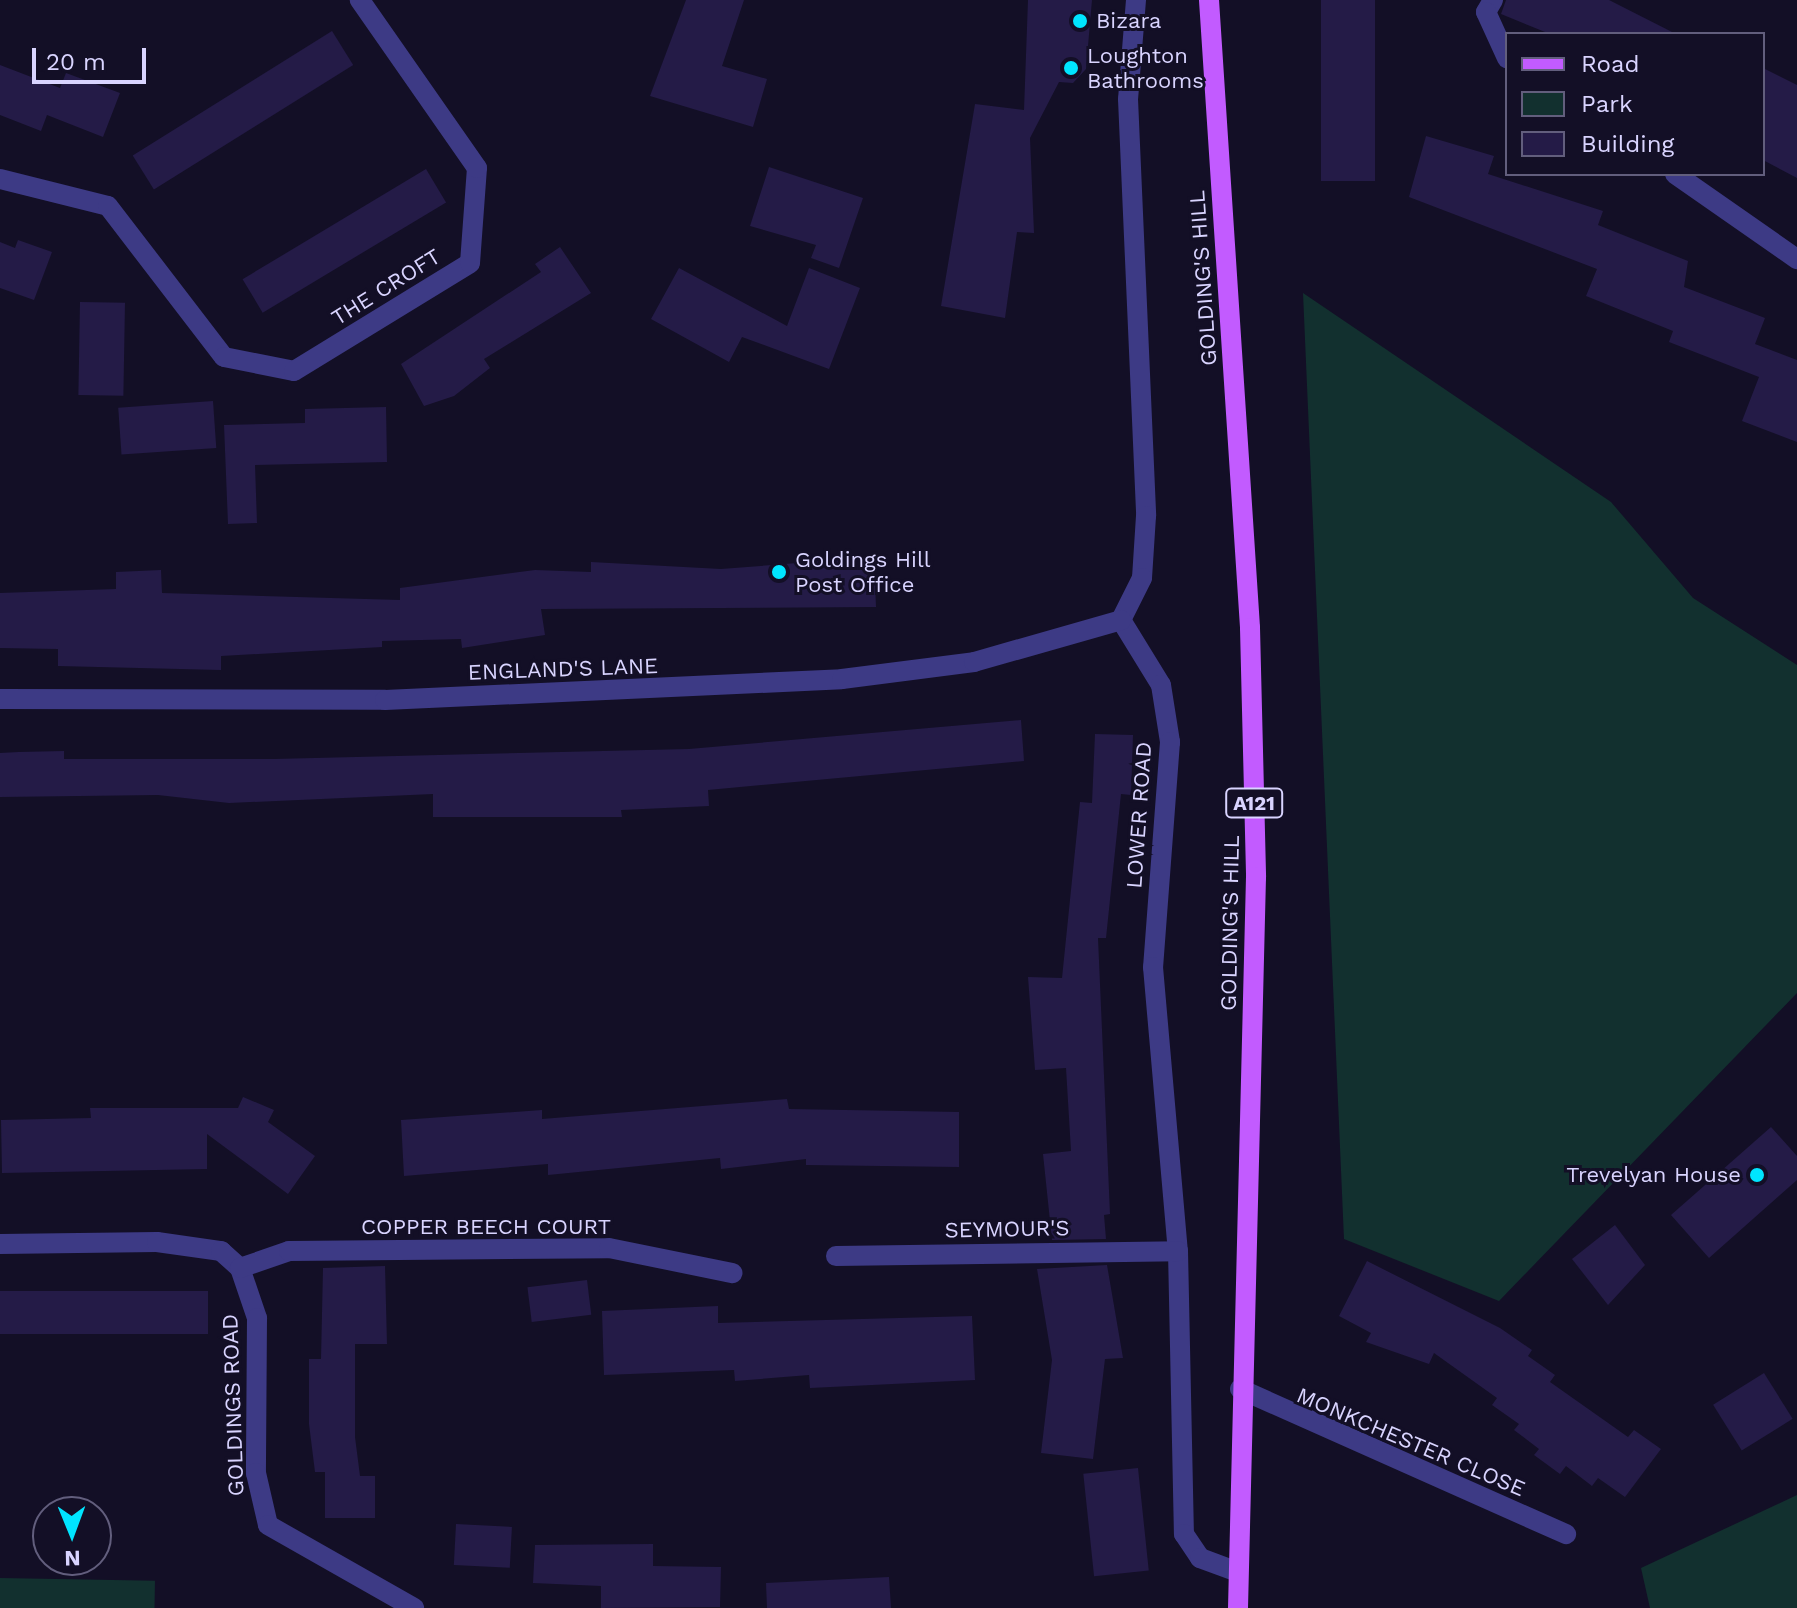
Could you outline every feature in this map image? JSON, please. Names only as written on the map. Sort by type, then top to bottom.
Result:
[{"type":"main road","name":"GOLDING'S HILL","points":[[1209,0],[1249,612],[1256,877],[1240,1389],[1238,1608]]},
{"type":"street","name":"THE CROFT","points":[[0,179],[108,206],[224,357],[294,371],[470,263],[477,168],[360,0]]},
{"type":"street","points":[[1121,620],[1142,578],[1146,516],[1128,99],[1136,0]]},
{"type":"street","points":[[1493,0],[1486,12],[1505,54]]},
{"type":"street","points":[[1678,176],[1797,259]]},
{"type":"street","name":"ENGLAND'S LANE","points":[[0,699],[385,700],[842,679],[974,662],[1121,620]]},
{"type":"street","name":"LOWER ROAD","points":[[1121,620],[1161,685],[1170,742],[1153,967],[1178,1251],[1184,1534],[1200,1558],[1238,1572]]},
{"type":"street","points":[[0,1244],[195,1244],[221,1251],[240,1268]]},
{"type":"street","name":"COPPER BEECH COURT","points":[[240,1268],[289,1251],[609,1248],[732,1273]]},
{"type":"street","name":"SEYMOUR'S","points":[[836,1256],[1178,1251]]},
{"type":"street","name":"GOLDINGS ROAD","points":[[240,1268],[257,1318],[256,1473],[268,1525],[414,1608]]},
{"type":"street","name":"MONKCHESTER CLOSE","points":[[1240,1389],[1566,1534]]},
{"type":"green space","points":[[1303,293],[1611,502],[1693,598],[1797,665],[1797,993],[1499,1301],[1344,1239]]},
{"type":"green space","points":[[1797,1495],[1797,1608],[1650,1608],[1641,1568]]},
{"type":"green space","points":[[0,1578],[155,1581],[154,1608],[0,1608]]},
{"type":"building","points":[[686,0],[744,0],[722,66],[767,79],[753,127],[650,96]]},
{"type":"building","points":[[1028,0],[1092,0],[1086,69],[1073,83],[1059,82],[1030,138],[1034,233],[1017,232],[1005,318],[941,306],[975,104],[1024,110]]},
{"type":"building","points":[[1321,0],[1375,0],[1375,181],[1321,181]]},
{"type":"building","points":[[1506,0],[1609,0],[1672,32],[1545,32],[1501,14]]},
{"type":"building","points":[[332,31],[353,65],[154,189],[133,156]]},
{"type":"building","points":[[0,65],[60,88],[66,73],[120,93],[103,137],[47,115],[41,131],[0,115]]},
{"type":"building","points":[[1765,69],[1797,85],[1797,178],[1765,161]]},
{"type":"building","points":[[1426,136],[1494,156],[1488,174],[1603,211],[1598,225],[1688,261],[1684,287],[1765,318],[1755,344],[1797,360],[1797,442],[1742,421],[1759,377],[1669,342],[1673,331],[1586,296],[1597,269],[1409,197]]},
{"type":"building","points":[[769,167],[863,198],[839,268],[811,258],[816,245],[750,226]]},
{"type":"building","points":[[426,169],[446,202],[263,313],[243,279]]},
{"type":"building","points":[[18,240],[52,252],[34,300],[0,288],[0,242],[15,248]]},
{"type":"building","points":[[560,247],[591,293],[484,359],[490,368],[454,396],[424,406],[401,364],[541,272],[535,264]]},
{"type":"building","points":[[679,268],[787,326],[809,268],[860,288],[829,369],[742,337],[729,362],[651,319]]},
{"type":"building","points":[[80,302],[125,303],[123,396],[78,395]]},
{"type":"building","points":[[213,401],[216,448],[122,455],[118,408]]},
{"type":"building","points":[[386,407],[387,462],[255,465],[257,523],[228,524],[224,425],[305,423],[305,409]]},
{"type":"building","points":[[874,557],[876,607],[541,609],[545,635],[462,648],[461,639],[382,641],[382,647],[221,656],[221,670],[58,666],[58,649],[0,648],[0,593],[116,589],[116,572],[161,570],[162,593],[400,600],[400,588],[535,570],[591,572],[591,562],[721,569]]},
{"type":"building","points":[[1021,720],[1024,761],[708,790],[709,806],[621,810],[622,817],[433,817],[433,794],[229,803],[158,795],[0,797],[0,753],[64,751],[64,759],[274,759],[689,749]]},
{"type":"building","points":[[1095,734],[1133,735],[1131,795],[1121,794],[1106,938],[1098,938],[1110,1214],[1104,1215],[1106,1239],[1052,1240],[1043,1154],[1071,1151],[1066,1068],[1035,1070],[1028,977],[1062,978],[1080,802],[1092,803]]},
{"type":"building","points":[[243,1097],[274,1110],[268,1122],[315,1156],[288,1194],[207,1134],[207,1169],[2,1173],[1,1120],[91,1118],[90,1108],[238,1108]]},
{"type":"building","points":[[787,1099],[789,1109],[959,1112],[959,1167],[806,1165],[806,1159],[721,1169],[720,1158],[548,1175],[548,1164],[404,1176],[401,1120],[542,1110],[542,1119]]},
{"type":"building","name":"Trevelyan House","points":[[1771,1127],[1797,1156],[1797,1180],[1709,1258],[1671,1215]]},
{"type":"building","points":[[1615,1225],[1645,1265],[1608,1305],[1572,1259]]},
{"type":"building","points":[[1367,1261],[1500,1328],[1532,1350],[1528,1356],[1555,1375],[1550,1382],[1628,1437],[1634,1430],[1661,1449],[1625,1497],[1598,1478],[1592,1486],[1566,1466],[1560,1474],[1534,1455],[1539,1449],[1514,1430],[1519,1424],[1492,1405],[1497,1398],[1434,1353],[1429,1364],[1366,1342],[1371,1333],[1339,1316]]},
{"type":"building","points":[[1107,1265],[1123,1358],[1105,1359],[1093,1459],[1041,1453],[1052,1360],[1037,1269]]},
{"type":"building","points":[[385,1266],[387,1344],[355,1344],[355,1437],[360,1476],[375,1476],[375,1518],[325,1518],[325,1472],[315,1472],[309,1424],[309,1359],[321,1359],[323,1268]]},
{"type":"building","points":[[587,1280],[591,1315],[532,1322],[527,1287]]},
{"type":"building","points":[[0,1291],[208,1291],[208,1334],[0,1334]]},
{"type":"building","points":[[718,1306],[718,1323],[972,1316],[975,1380],[810,1388],[809,1375],[735,1381],[734,1370],[604,1375],[602,1311]]},
{"type":"building","points":[[1764,1373],[1793,1419],[1742,1451],[1713,1405]]},
{"type":"building","points":[[1138,1468],[1149,1570],[1094,1576],[1083,1474]]},
{"type":"building","points":[[456,1524],[512,1527],[510,1568],[454,1565]]},
{"type":"building","points":[[653,1544],[653,1566],[721,1567],[720,1607],[601,1608],[601,1586],[533,1583],[535,1545]]},
{"type":"building","points":[[889,1577],[891,1608],[767,1608],[766,1583]]},
{"type":"place","name":"Bizara","points":[[1080,21]]},
{"type":"place","name":"Loughton Bathrooms","points":[[1071,68]]},
{"type":"place","name":"Goldings Hill Post Office","points":[[779,572]]},
{"type":"place","name":"Trevelyan House","points":[[1757,1175]]}]
